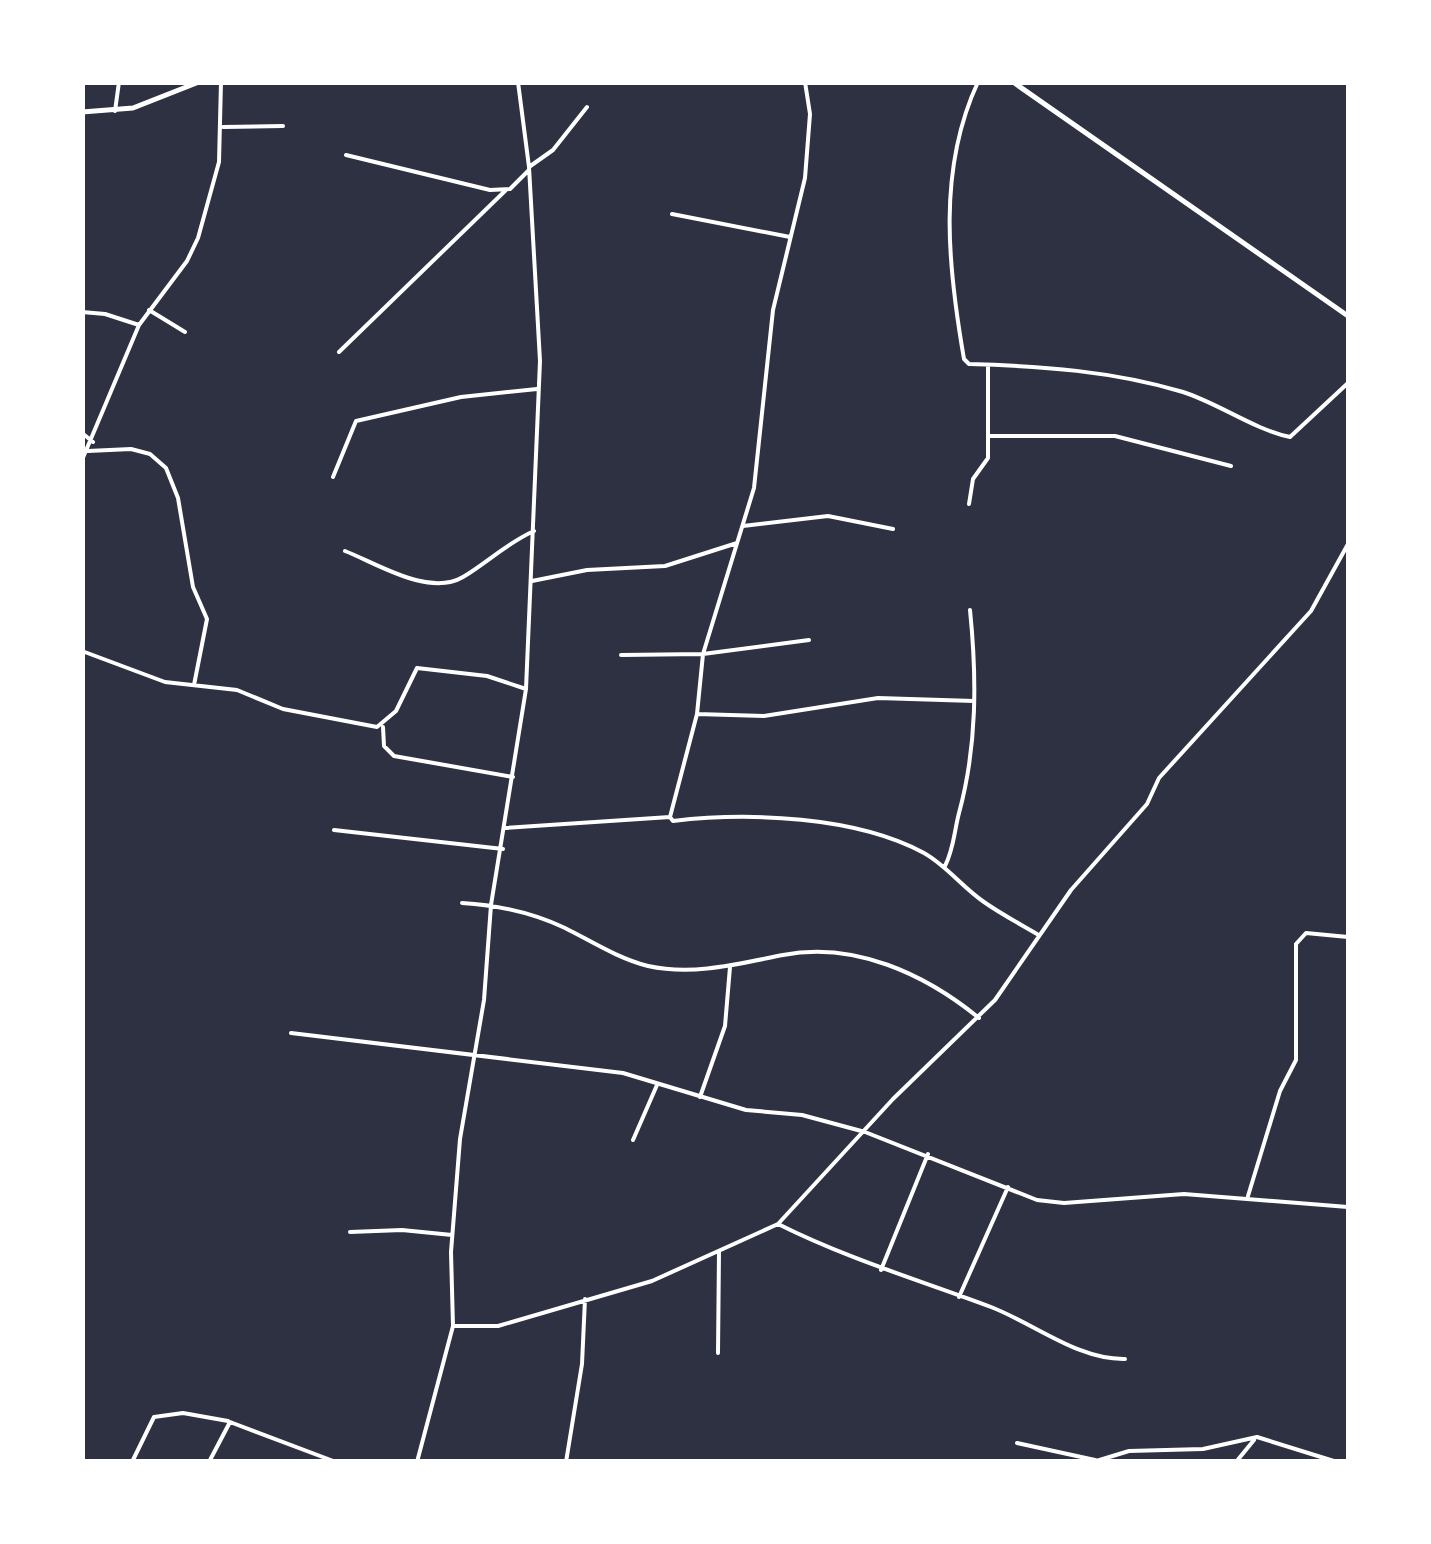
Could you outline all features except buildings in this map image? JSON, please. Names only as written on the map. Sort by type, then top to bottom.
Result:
[{"type":"main road","points":[[82,112],[115,111],[154,102],[199,82]]},
{"type":"main road","points":[[1013,82],[1348,316]]},
{"type":"street","points":[[115,111],[119,82]]},
{"type":"street","points":[[82,460],[93,442],[139,325],[187,261],[198,238],[214,190],[222,127],[222,82]]},
{"type":"street","points":[[417,1462],[453,1326],[452,1235],[460,1139],[484,1000],[491,904],[503,850],[526,689],[538,388],[529,169],[518,82]]},
{"type":"street","points":[[670,816],[697,714],[703,654],[743,526],[759,456],[773,310],[792,237],[809,141],[805,82]]},
{"type":"street","points":[[978,82],[959,139],[948,216],[964,359],[969,364],[1063,368],[1139,382],[1222,406],[1290,436],[1348,382]]},
{"type":"street","points":[[339,352],[506,190],[553,150],[587,106]]},
{"type":"street","points":[[222,127],[283,126]]},
{"type":"street","points":[[346,155],[465,186],[506,190]]},
{"type":"street","points":[[672,214],[792,237]]},
{"type":"street","points":[[148,310],[185,332]]},
{"type":"street","points":[[82,312],[139,325]]},
{"type":"street","points":[[969,504],[972,479],[988,458],[988,364]]},
{"type":"street","points":[[333,477],[356,420],[461,397],[538,388]]},
{"type":"street","points":[[82,433],[93,442]]},
{"type":"street","points":[[988,436],[1115,436],[1231,466]]},
{"type":"street","points":[[88,451],[131,449],[150,454],[166,468],[178,498],[193,586],[207,619],[194,685]]},
{"type":"street","points":[[743,526],[828,516],[893,529]]},
{"type":"street","points":[[346,551],[425,582],[442,584],[460,579],[498,550],[535,530]]},
{"type":"street","points":[[532,581],[603,568],[665,566],[738,542]]},
{"type":"street","points":[[453,1326],[498,1326],[652,1281],[778,1224],[979,1018],[1071,890],[1146,804],[1160,778],[1210,718],[1311,612],[1348,544]]},
{"type":"street","points":[[82,574],[82,605]]},
{"type":"street","points":[[945,866],[968,791],[974,701],[970,610]]},
{"type":"street","points":[[622,655],[703,654],[809,640]]},
{"type":"street","points":[[82,651],[164,682],[237,690],[283,709],[382,727]]},
{"type":"street","points":[[513,777],[394,756],[384,746],[382,727],[396,711],[417,668],[487,676],[526,689]]},
{"type":"street","points":[[697,714],[764,716],[878,698],[974,701]]},
{"type":"street","points":[[506,828],[670,816],[673,820],[760,816],[845,828],[904,844],[945,866],[984,902],[1039,935]]},
{"type":"street","points":[[334,830],[503,850]]},
{"type":"street","points":[[462,903],[491,904],[553,923],[649,966],[730,967],[810,951],[856,953],[915,977],[979,1018]]},
{"type":"street","points":[[1248,1196],[1280,1091],[1296,1060],[1296,944],[1306,934],[1348,937]]},
{"type":"street","points":[[700,1097],[725,1026],[730,967]]},
{"type":"street","points":[[291,1033],[553,1067],[594,1068],[746,1110],[802,1116],[864,1132],[1056,1202],[1154,1194],[1248,1196],[1348,1208]]},
{"type":"street","points":[[633,1140],[657,1085]]},
{"type":"street","points":[[880,1270],[928,1154]]},
{"type":"street","points":[[959,1297],[1008,1187]]},
{"type":"street","points":[[778,1224],[880,1270],[1034,1326],[1098,1360],[1125,1359]]},
{"type":"street","points":[[350,1232],[402,1230],[452,1235]]},
{"type":"street","points":[[718,1354],[720,1252]]},
{"type":"street","points":[[566,1462],[582,1364],[586,1299]]},
{"type":"street","points":[[132,1462],[154,1417],[184,1413],[230,1422],[336,1462]]},
{"type":"street","points":[[209,1462],[230,1422]]},
{"type":"street","points":[[1236,1462],[1257,1437]]},
{"type":"street","points":[[1018,1444],[1094,1461],[1129,1451],[1203,1450],[1257,1437],[1337,1462]]}]
